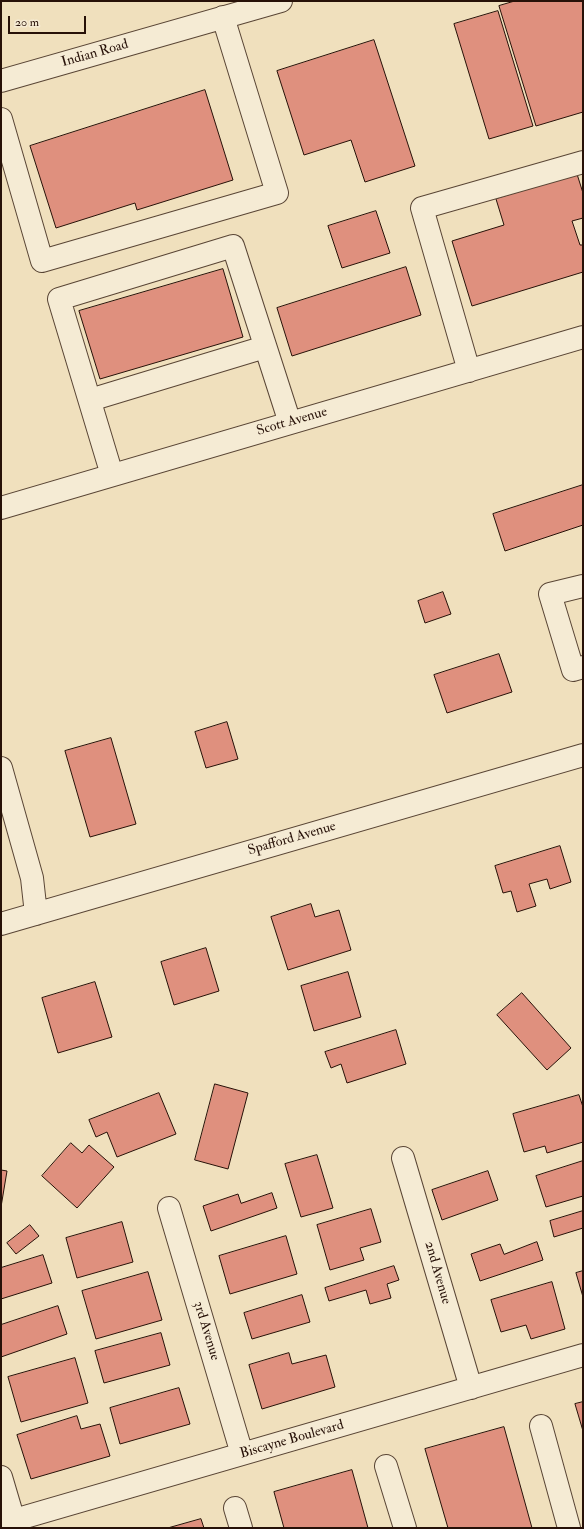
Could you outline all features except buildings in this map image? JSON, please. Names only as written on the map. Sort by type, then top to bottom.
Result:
[{"type":"street","name":"Indian Road","points":[[1,81],[281,1]]},
{"type":"street","points":[[1,119],[42,261],[277,193],[224,18]]},
{"type":"street","points":[[469,371],[422,208],[583,162]]},
{"type":"street","points":[[112,475],[59,299],[233,246],[290,423]]},
{"type":"street","name":"Scott Avenue","points":[[1,508],[583,338]]},
{"type":"street","points":[[90,400],[266,347]]},
{"type":"street","points":[[583,586],[550,594],[573,670],[583,667]]},
{"type":"street","name":"Spafford Avenue","points":[[1,924],[583,755]]},
{"type":"street","points":[[1,768],[32,878],[36,914]]},
{"type":"street","name":"2nd Avenue","points":[[403,1158],[471,1388]]},
{"type":"street","name":"3rd Avenue","points":[[169,1208],[242,1454]]},
{"type":"street","name":"Biscayne Boulevard","points":[[7,1522],[583,1356]]},
{"type":"street","points":[[541,1426],[568,1528]]},
{"type":"street","points":[[386,1466],[405,1528]]},
{"type":"street","points":[[1,1477],[7,1522]]}]
